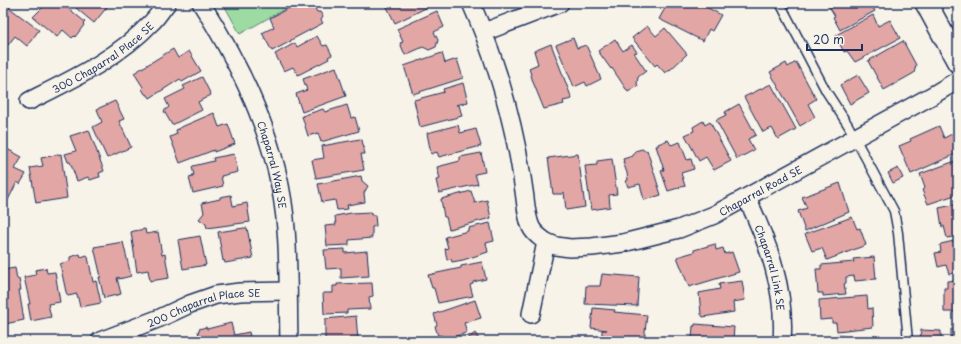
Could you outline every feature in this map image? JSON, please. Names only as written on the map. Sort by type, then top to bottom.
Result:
[{"type":"street","name":"300 Chaparral Place SE","points":[[29,100],[75,78],[107,59],[128,44],[153,22],[167,3]]},
{"type":"street","name":"Chaparral Way SE","points":[[201,3],[244,78],[259,114],[277,171],[286,228],[289,341]]},
{"type":"street","name":"Chaparral Road SE","points":[[471,3],[484,32],[498,74],[512,125],[527,215],[531,228],[546,242],[556,246],[570,248],[592,247],[653,236],[679,229],[714,215],[958,80]]},
{"type":"street","points":[[484,32],[560,3]]},
{"type":"street","points":[[926,3],[958,62]]},
{"type":"street","name":"Chaparral Link SE","points":[[746,198],[764,235],[774,264],[782,311],[782,341]]},
{"type":"street","points":[[530,314],[546,242]]},
{"type":"street","name":"200 Chaparral Place SE","points":[[100,341],[146,324],[190,304],[216,295],[240,292],[288,292]]},
{"type":"lane","points":[[780,3],[826,91],[854,138],[895,216],[898,233],[908,341]]},
{"type":"green space","points":[[223,3],[295,3],[240,34]]},
{"type":"building","points":[[3,3],[39,30],[27,46],[15,36],[8,45],[3,42]]},
{"type":"building","points":[[62,3],[85,22],[83,24],[84,25],[75,37],[74,36],[72,38],[63,30],[57,37],[33,17],[43,7],[40,4]]},
{"type":"building","points":[[75,3],[102,3],[107,7],[94,23],[76,8],[77,5]]},
{"type":"building","points":[[298,3],[312,3],[317,12],[320,12],[323,17],[321,20],[323,23],[272,51],[262,33],[274,27],[270,18]]},
{"type":"building","points":[[385,3],[433,3],[434,4],[395,23]]},
{"type":"building","points":[[668,3],[678,6],[680,3],[699,3],[721,15],[712,31],[709,29],[703,41],[659,19]]},
{"type":"building","points":[[827,3],[870,3],[875,11],[840,30],[833,17],[835,16]]},
{"type":"building","points":[[437,11],[444,27],[434,32],[438,40],[436,47],[429,50],[423,47],[405,55],[400,43],[403,42],[397,29]]},
{"type":"building","points":[[873,15],[878,26],[890,20],[900,38],[855,62],[847,51],[844,52],[836,35]]},
{"type":"building","points":[[647,26],[656,36],[665,28],[687,54],[665,73],[657,64],[655,66],[632,38]]},
{"type":"building","points":[[317,36],[323,46],[327,45],[332,55],[328,57],[329,59],[298,75],[293,67],[284,71],[275,54],[295,43],[297,47]]},
{"type":"building","points":[[573,38],[577,48],[586,45],[601,79],[587,86],[585,82],[574,87],[556,45]]},
{"type":"building","points":[[615,39],[623,51],[632,45],[637,52],[634,53],[646,71],[638,77],[638,86],[628,92],[612,68],[611,69],[598,51]]},
{"type":"building","points":[[903,41],[916,65],[914,73],[884,90],[868,61]]},
{"type":"building","points":[[551,44],[572,99],[563,101],[564,104],[544,109],[529,68],[538,64],[534,51]]},
{"type":"building","points":[[173,49],[178,58],[189,51],[201,71],[182,82],[180,79],[150,98],[145,94],[142,89],[143,87],[134,73]]},
{"type":"building","points":[[442,53],[445,63],[457,59],[463,78],[413,94],[404,66]]},
{"type":"building","points":[[796,62],[816,99],[808,104],[815,117],[800,126],[770,72],[786,63],[788,67]]},
{"type":"building","points":[[336,67],[346,96],[302,112],[296,94],[307,90],[303,79]]},
{"type":"building","points":[[858,75],[869,93],[850,104],[840,85]]},
{"type":"building","points":[[202,77],[211,95],[198,102],[202,110],[172,125],[164,111],[169,107],[165,99],[185,89],[183,86]]},
{"type":"building","points":[[463,83],[468,102],[456,105],[459,105],[462,116],[420,127],[414,100],[444,92],[443,89]]},
{"type":"building","points":[[771,84],[796,129],[778,139],[772,128],[763,132],[744,97]]},
{"type":"building","points":[[115,101],[124,119],[119,121],[131,147],[107,158],[93,127],[102,122],[97,109]]},
{"type":"building","points":[[739,104],[756,135],[748,139],[754,150],[737,159],[716,120],[726,115],[725,112]]},
{"type":"building","points":[[347,105],[351,118],[355,117],[359,131],[321,142],[318,133],[308,136],[302,116],[323,109],[325,112]]},
{"type":"building","points":[[214,113],[219,127],[228,124],[235,144],[180,163],[170,137],[177,134],[176,130],[179,128]]},
{"type":"building","points":[[703,121],[705,125],[710,122],[731,161],[714,170],[706,157],[699,161],[685,135],[694,131],[693,127]]},
{"type":"building","points":[[458,125],[460,133],[476,129],[481,146],[439,157],[437,152],[431,154],[427,133]]},
{"type":"building","points":[[939,126],[944,138],[954,133],[958,141],[958,153],[911,174],[899,146],[911,141],[910,139]]},
{"type":"building","points":[[89,130],[104,171],[99,173],[100,177],[90,180],[88,177],[77,181],[70,162],[68,162],[65,154],[76,151],[70,136]]},
{"type":"building","points":[[360,139],[362,140],[365,154],[361,154],[364,170],[316,178],[312,160],[324,158],[322,146]]},
{"type":"building","points":[[668,140],[671,145],[680,142],[687,160],[691,159],[694,169],[681,173],[685,186],[668,191],[661,171],[664,170],[656,146]]},
{"type":"building","points":[[5,148],[22,157],[15,169],[26,174],[20,184],[17,182],[6,204],[3,202],[3,152]]},
{"type":"building","points":[[642,149],[645,151],[647,150],[661,195],[644,200],[640,184],[628,187],[626,181],[628,180],[627,173],[623,162],[623,159],[633,156],[635,151]]},
{"type":"building","points":[[481,153],[485,172],[475,174],[478,184],[439,193],[436,180],[440,179],[437,167],[460,161],[460,157]]},
{"type":"building","points":[[61,154],[67,198],[36,203],[30,168],[43,166],[41,158]]},
{"type":"building","points":[[234,154],[238,172],[221,176],[223,186],[193,193],[189,178],[193,177],[192,175],[194,175],[193,166],[214,161],[213,158]]},
{"type":"building","points":[[578,154],[585,207],[566,210],[564,192],[562,194],[553,194],[548,158]]},
{"type":"building","points":[[612,159],[617,194],[609,195],[610,207],[591,210],[585,166],[597,165],[597,161]]},
{"type":"building","points":[[958,160],[958,194],[928,204],[922,190],[925,188],[920,174]]},
{"type":"building","points":[[898,168],[903,178],[893,183],[888,173]]},
{"type":"building","points":[[361,176],[362,181],[368,186],[364,193],[365,202],[347,205],[348,209],[337,210],[335,200],[322,202],[318,184]]},
{"type":"building","points":[[840,183],[849,212],[805,231],[798,211],[807,208],[802,197]]},
{"type":"building","points":[[471,191],[475,203],[487,200],[491,218],[449,229],[446,217],[444,217],[441,199]]},
{"type":"building","points":[[231,195],[233,206],[247,203],[250,222],[207,228],[206,224],[199,219],[204,213],[202,203]]},
{"type":"building","points":[[958,204],[958,236],[947,238],[944,226],[942,227],[939,208]]},
{"type":"building","points":[[371,212],[371,215],[375,215],[376,226],[372,227],[372,238],[349,240],[349,245],[327,246],[325,226],[336,225],[335,216],[351,213]]},
{"type":"building","points":[[852,217],[857,229],[860,228],[866,245],[827,260],[822,248],[812,251],[805,234]]},
{"type":"building","points":[[490,223],[494,241],[486,243],[488,252],[463,260],[452,262],[451,259],[447,260],[445,249],[448,248],[445,237],[468,231],[468,228]]},
{"type":"building","points":[[247,228],[253,258],[225,263],[224,260],[223,261],[218,232]]},
{"type":"building","points":[[145,229],[146,234],[158,232],[162,255],[165,254],[169,278],[150,281],[148,270],[137,272],[131,232]]},
{"type":"building","points":[[200,236],[206,265],[183,269],[178,240]]},
{"type":"building","points":[[958,240],[958,272],[949,274],[946,265],[938,267],[935,253],[941,252],[941,244]]},
{"type":"building","points":[[123,242],[131,276],[119,279],[119,277],[117,278],[121,294],[104,298],[94,247]]},
{"type":"building","points":[[715,244],[716,250],[723,248],[725,254],[732,252],[739,272],[689,287],[677,257]]},
{"type":"building","points":[[345,249],[345,253],[367,251],[369,276],[341,278],[341,268],[326,269],[324,250]]},
{"type":"building","points":[[80,254],[81,257],[87,255],[88,257],[93,282],[96,281],[101,303],[80,307],[77,294],[68,296],[66,292],[60,264],[70,261],[70,257]]},
{"type":"building","points":[[874,257],[876,279],[855,281],[854,276],[846,277],[846,283],[844,284],[846,294],[823,296],[823,293],[818,293],[816,269],[821,269],[821,265],[854,262],[853,259]]},
{"type":"building","points":[[482,262],[486,279],[473,282],[473,284],[470,285],[473,296],[438,303],[434,288],[432,288],[428,275]]},
{"type":"building","points":[[15,268],[21,290],[19,290],[24,320],[5,324],[3,312],[3,270]]},
{"type":"building","points":[[46,268],[47,273],[55,272],[60,302],[48,304],[51,317],[31,321],[28,304],[30,304],[24,277],[36,275],[35,270]]},
{"type":"building","points":[[602,274],[639,277],[637,306],[585,304],[586,286],[600,286]]},
{"type":"building","points":[[958,280],[958,312],[944,312],[944,288],[947,288],[947,281]]},
{"type":"building","points":[[742,281],[745,300],[733,302],[734,312],[703,317],[701,314],[699,293],[720,289],[719,284]]},
{"type":"building","points":[[372,283],[373,296],[369,297],[370,309],[347,310],[347,313],[324,314],[323,293],[333,293],[333,286],[337,286],[337,284]]},
{"type":"building","points":[[867,296],[868,309],[872,308],[873,327],[837,331],[836,323],[832,323],[832,319],[820,320],[819,300]]},
{"type":"building","points":[[475,300],[481,318],[464,323],[467,332],[443,340],[441,335],[438,336],[434,314]]},
{"type":"building","points":[[593,308],[615,310],[614,312],[647,315],[644,340],[602,341],[602,330],[607,330],[591,328]]},
{"type":"building","points":[[356,316],[358,341],[325,341],[325,319]]},
{"type":"building","points":[[955,318],[958,318],[958,341],[951,341],[951,329],[955,329]]},
{"type":"building","points":[[231,323],[234,335],[249,332],[251,341],[191,341],[190,339],[199,336],[199,329],[206,327],[207,329]]},
{"type":"building","points":[[695,324],[734,327],[733,340],[746,341],[697,341],[692,339],[693,326],[695,326]]},
{"type":"building","points":[[921,330],[941,331],[941,341],[920,341]]},
{"type":"building","points":[[475,333],[480,341],[465,341]]},
{"type":"building","points":[[836,335],[876,341],[835,341]]}]
